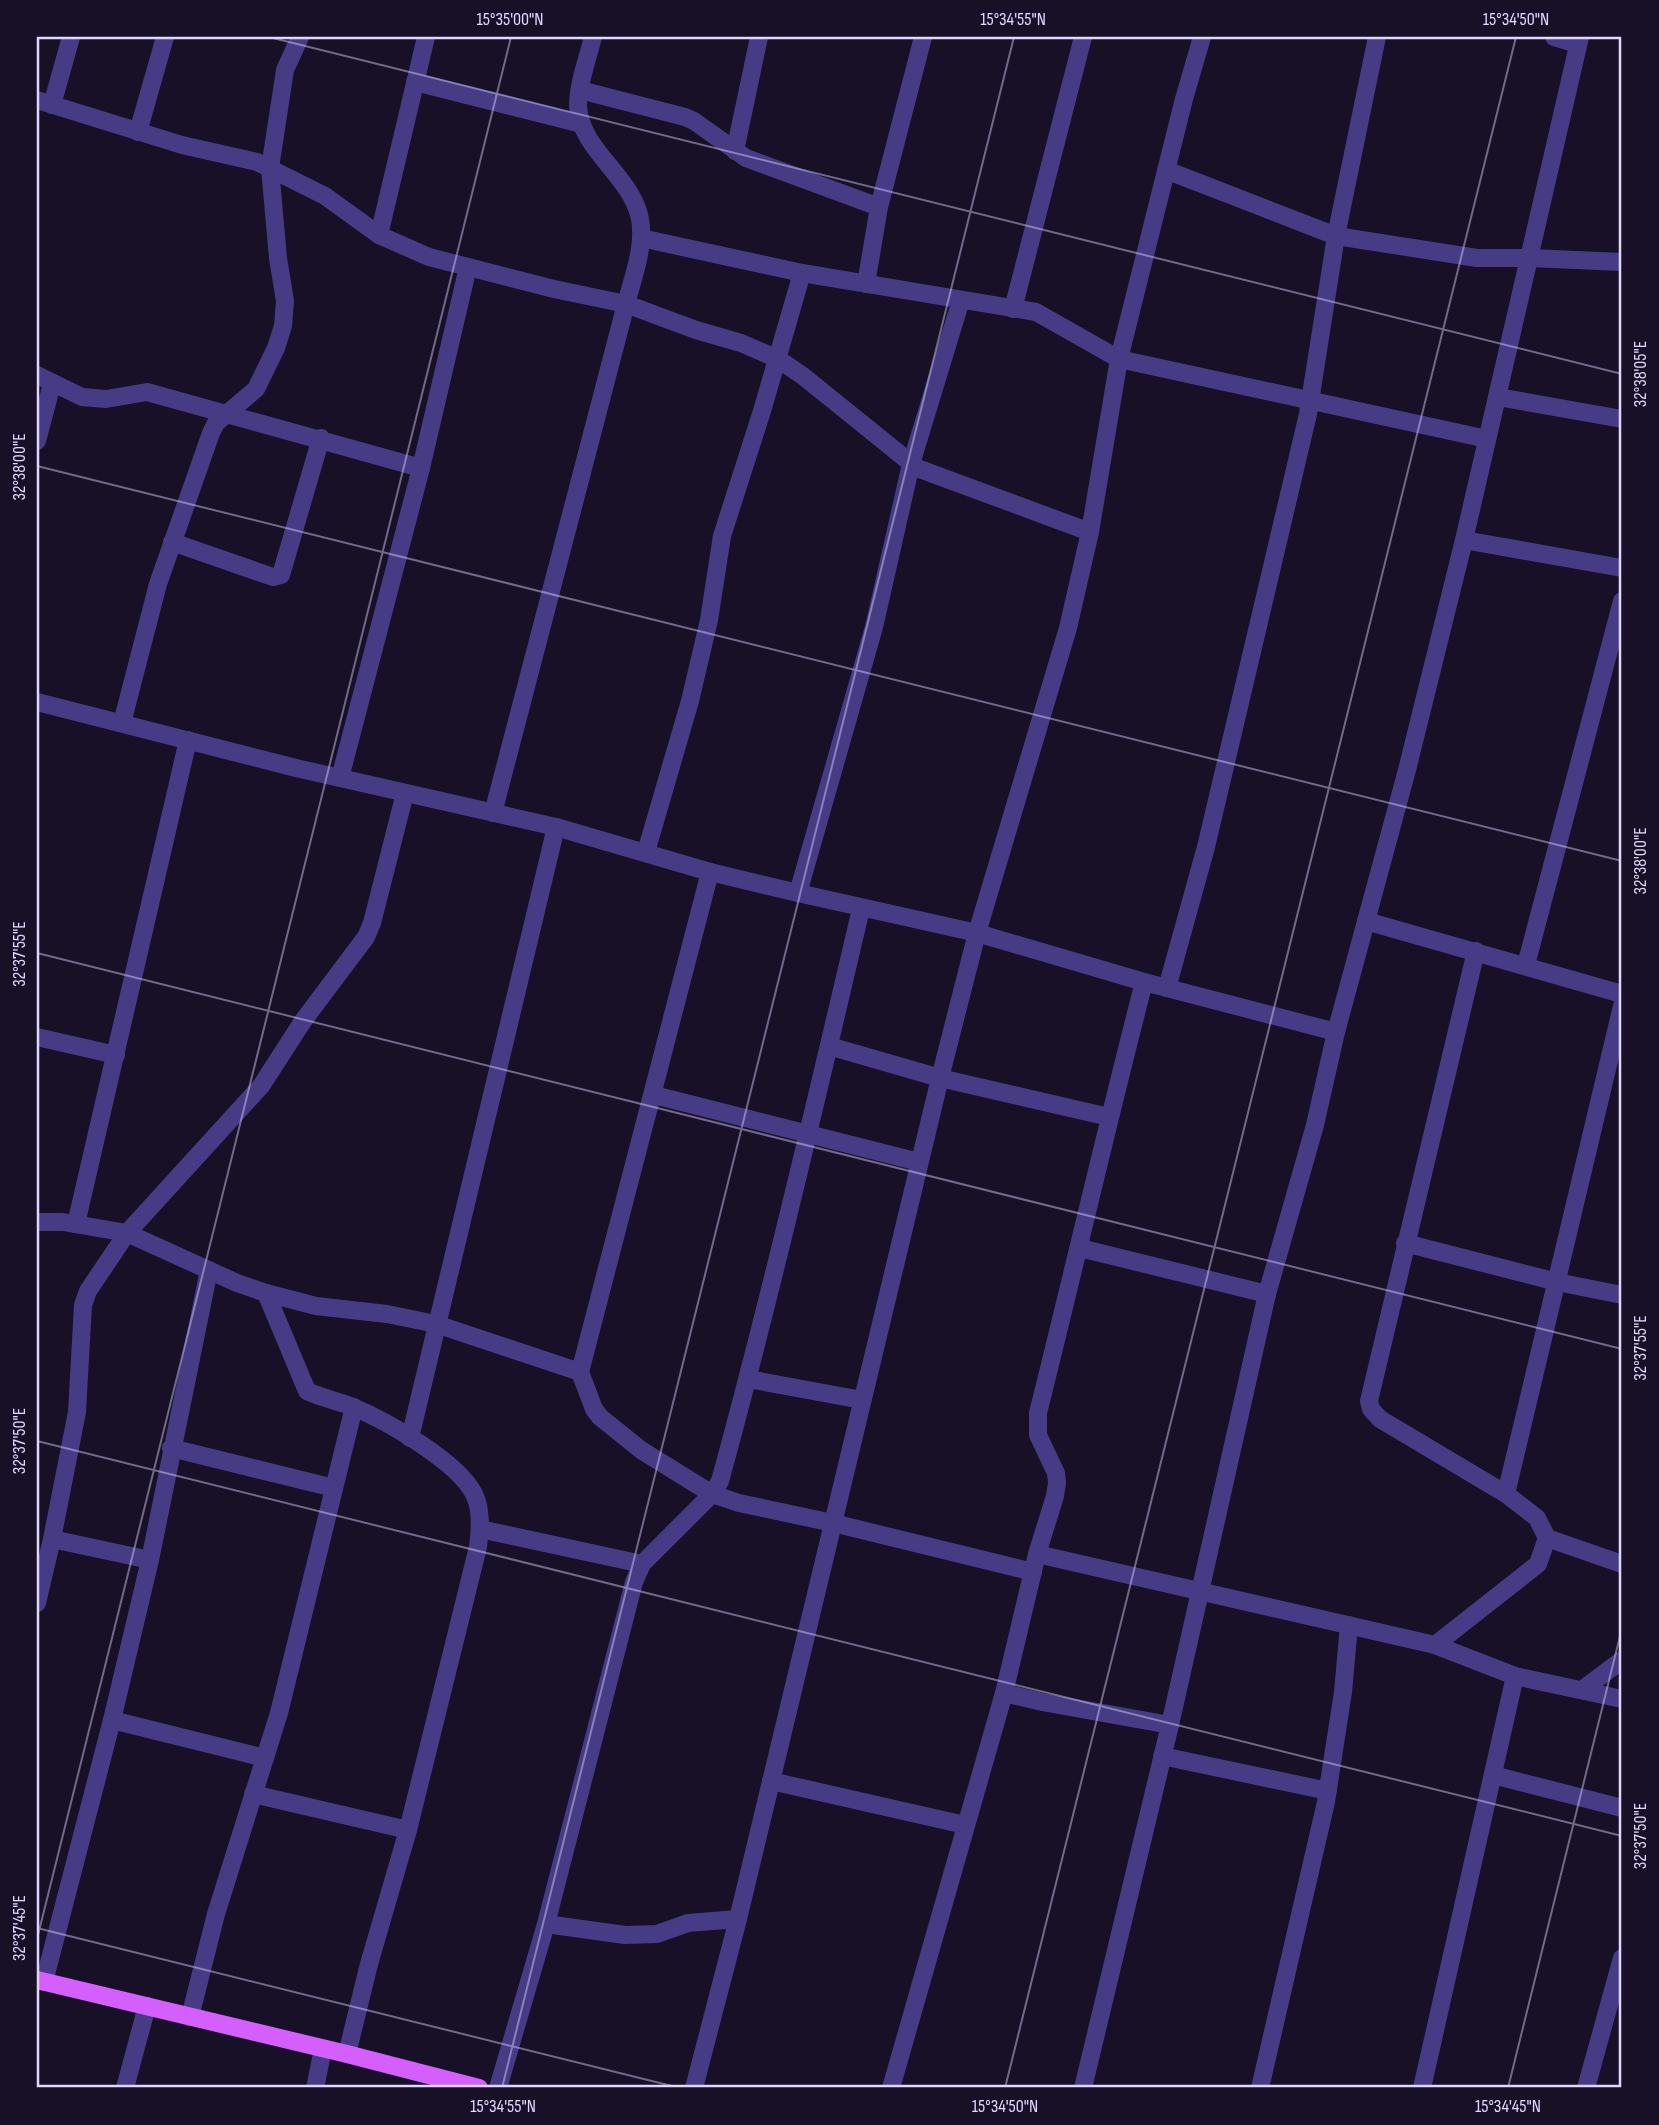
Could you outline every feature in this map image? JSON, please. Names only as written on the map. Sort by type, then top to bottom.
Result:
[{"type":"main road","points":[[41,1981],[478,2088]]},
{"type":"street","points":[[71,37],[45,103],[182,145],[257,162],[325,196],[379,235],[429,257],[554,289],[626,304],[696,330],[741,343],[778,359],[803,376],[917,468],[1090,532]]},
{"type":"street","points":[[138,132],[165,37]]},
{"type":"street","points":[[122,723],[158,584],[211,433],[216,423],[256,389],[276,348],[283,326],[285,301],[278,258],[270,168],[285,70],[300,37]]},
{"type":"street","points":[[379,235],[426,37]]},
{"type":"street","points":[[494,813],[641,238],[639,217],[632,196],[582,124],[578,107],[580,90],[593,37]]},
{"type":"street","points":[[736,151],[759,37]]},
{"type":"street","points":[[866,284],[879,208],[923,37]]},
{"type":"street","points":[[1013,309],[1083,37]]},
{"type":"street","points":[[694,2088],[977,933],[1068,628],[1090,532],[1119,359],[1202,37]]},
{"type":"street","points":[[1167,988],[1206,846],[1311,400],[1336,236],[1377,37]]},
{"type":"street","points":[[1083,2088],[1170,1726],[1267,1294],[1315,1125],[1336,1032],[1407,769],[1530,258],[1579,41],[1553,37]]},
{"type":"street","points":[[415,82],[582,124]]},
{"type":"street","points":[[580,90],[685,117],[736,151],[770,169],[879,208]]},
{"type":"street","points":[[1166,170],[1336,236],[1476,258],[1622,262]]},
{"type":"street","points":[[641,238],[802,273],[1035,313],[1049,318],[1119,359],[1487,439]]},
{"type":"street","points":[[340,778],[421,468],[468,267]]},
{"type":"street","points":[[646,852],[690,701],[709,621],[722,536],[802,273]]},
{"type":"street","points":[[798,893],[874,627],[911,464],[961,300]]},
{"type":"street","points":[[37,441],[44,379],[82,397],[148,392],[421,468]]},
{"type":"street","points":[[1498,397],[1622,419]]},
{"type":"street","points":[[172,542],[273,577],[281,575],[321,438]]},
{"type":"street","points":[[1464,540],[1622,568]]},
{"type":"street","points":[[1527,965],[1616,651],[1622,601]]},
{"type":"street","points":[[37,702],[340,778],[556,827],[710,872],[861,909],[977,933],[1144,982],[1336,1032]]},
{"type":"street","points":[[76,1224],[188,740]]},
{"type":"street","points":[[37,1603],[77,1412],[83,1305],[88,1291],[127,1233],[261,1086],[303,1021],[366,937],[372,923],[405,793]]},
{"type":"street","points":[[410,1438],[556,827]]},
{"type":"street","points":[[710,872],[580,1372],[594,1409],[600,1417],[641,1450],[712,1494],[739,1503],[1035,1563],[1199,1590],[1435,1645],[1516,1676],[1622,1699]]},
{"type":"street","points":[[498,2088],[546,1924],[622,1619],[634,1582],[642,1564],[712,1494],[720,1481],[809,1133],[861,909]]},
{"type":"street","points":[[1366,921],[1622,994]]},
{"type":"street","points":[[1476,951],[1370,1392],[1371,1409],[1380,1419],[1506,1494],[1537,1518],[1547,1538],[1622,1564]]},
{"type":"street","points":[[891,2088],[1004,1693],[1035,1563],[1055,1496],[1056,1474],[1038,1435],[1038,1413],[1144,982]]},
{"type":"street","points":[[1506,1494],[1622,1006]]},
{"type":"street","points":[[37,1037],[116,1055]]},
{"type":"street","points":[[829,1046],[940,1078],[1109,1117]]},
{"type":"street","points":[[654,1095],[919,1162]]},
{"type":"street","points":[[37,1222],[76,1224],[127,1233],[265,1293],[316,1306],[387,1314],[436,1324],[580,1372]]},
{"type":"street","points":[[1405,1243],[1557,1282],[1622,1295]]},
{"type":"street","points":[[1080,1248],[1267,1294]]},
{"type":"street","points":[[41,1981],[112,1720],[150,1560],[209,1270]]},
{"type":"street","points":[[265,1293],[304,1387],[311,1393],[354,1407],[410,1438],[463,1476],[478,1503],[480,1529],[408,1830],[346,2054]]},
{"type":"street","points":[[748,1379],[862,1400]]},
{"type":"street","points":[[190,2017],[216,1914],[279,1713],[354,1407]]},
{"type":"street","points":[[172,1448],[334,1488]]},
{"type":"street","points":[[480,1529],[642,1564]]},
{"type":"street","points":[[1435,1645],[1538,1564],[1547,1538]]},
{"type":"street","points":[[52,1539],[150,1560]]},
{"type":"street","points":[[1260,2088],[1328,1791],[1343,1692],[1349,1625]]},
{"type":"street","points":[[1582,1690],[1622,1660]]},
{"type":"street","points":[[1422,2088],[1516,1676]]},
{"type":"street","points":[[1004,1693],[1170,1726]]},
{"type":"street","points":[[112,1720],[265,1758]]},
{"type":"street","points":[[1163,1756],[1328,1791]]},
{"type":"street","points":[[1493,1775],[1622,1808]]},
{"type":"street","points":[[771,1781],[965,1825]]},
{"type":"street","points":[[254,1794],[408,1830]]},
{"type":"street","points":[[546,1924],[625,1935],[657,1934],[688,1923],[737,1919]]},
{"type":"street","points":[[1586,2088],[1622,1958]]},
{"type":"street","points":[[125,2088],[147,2006]]},
{"type":"street","points":[[315,2088],[323,2049]]}]
